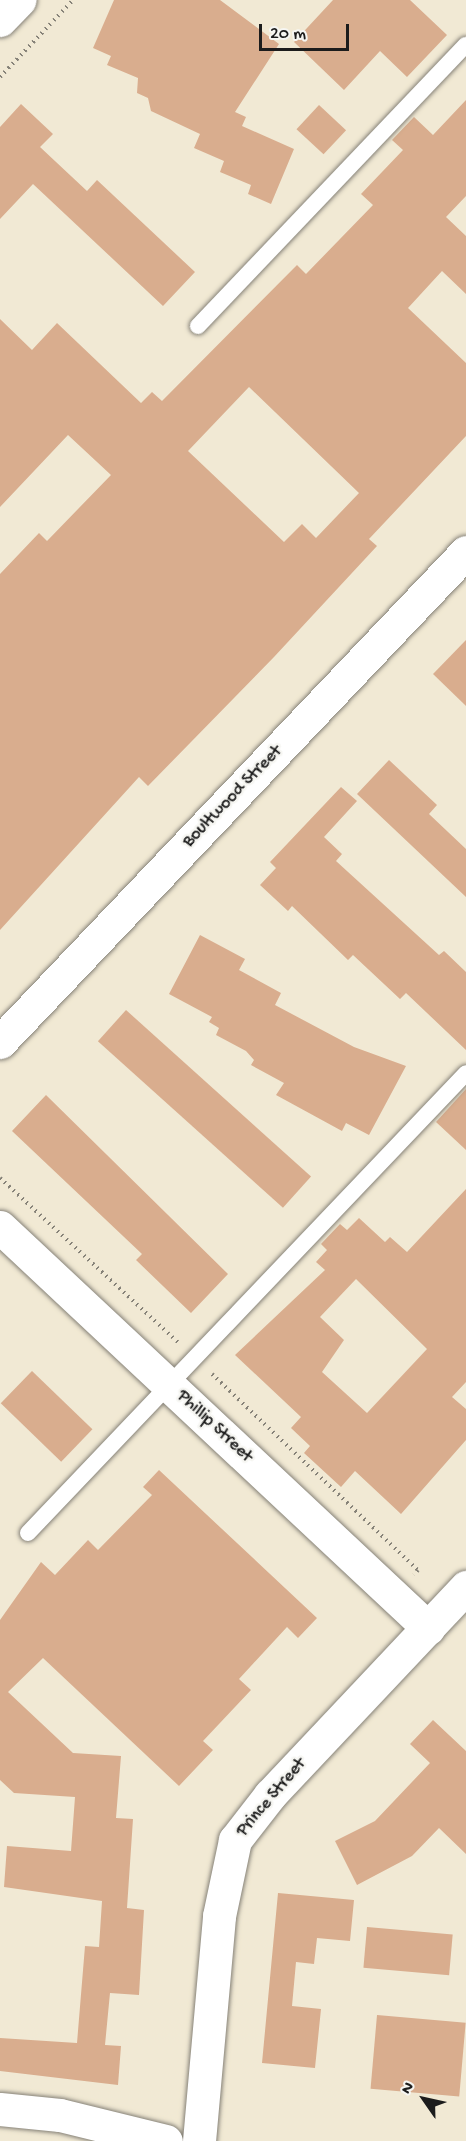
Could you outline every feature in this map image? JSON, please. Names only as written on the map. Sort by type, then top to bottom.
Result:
[{"type":"street","points":[[0,20],[19,0]]},
{"type":"street","name":"Boultwood Street","points":[[0,1042],[466,552]]},
{"type":"street","name":"Phillip Street","points":[[0,1227],[428,1628]]},
{"type":"street","name":"Prince Street","points":[[199,2141],[219,1916],[235,1840],[270,1795],[466,1587]]},
{"type":"street","points":[[0,2109],[60,2115],[166,2141]]},
{"type":"lane","points":[[198,326],[466,45]]},
{"type":"lane","points":[[28,1533],[466,1073]]},
{"type":"path","points":[[0,78],[73,0]]},
{"type":"path","points":[[0,1178],[188,1352]]},
{"type":"path","points":[[202,1365],[418,1570],[410,1579]]},
{"type":"building","points":[[114,0],[220,0],[279,44],[235,112],[246,117],[242,126],[294,149],[271,204],[248,194],[251,185],[220,172],[224,161],[194,148],[200,134],[151,111],[148,98],[137,93],[138,78],[107,65],[111,56],[93,48]]},
{"type":"building","points":[[333,0],[410,0],[447,35],[407,77],[380,51],[344,90],[294,42]]},
{"type":"building","points":[[466,100],[466,196],[446,217],[466,236],[466,294],[442,271],[408,308],[466,363],[466,436],[369,539],[377,546],[274,657],[148,786],[139,777],[0,930],[0,574],[39,533],[47,541],[111,475],[68,435],[0,507],[0,319],[32,350],[57,323],[141,403],[152,392],[162,401],[297,265],[306,274],[373,205],[361,194],[403,150],[392,140],[414,117],[433,135]],"holes":[[[249,387],[359,493],[316,538],[302,524],[284,542],[188,451]]]},
{"type":"building","points":[[21,104],[53,134],[40,147],[87,191],[97,180],[195,272],[163,306],[33,184],[0,219],[0,127]]},
{"type":"building","points":[[319,105],[346,130],[324,154],[296,129]]},
{"type":"building","points":[[466,640],[466,706],[433,674]]},
{"type":"building","points":[[389,760],[437,805],[429,814],[466,849],[466,897],[357,794]]},
{"type":"building","points":[[341,787],[357,801],[324,837],[342,854],[336,861],[439,955],[444,951],[466,972],[466,1050],[406,993],[400,999],[353,955],[348,960],[292,906],[288,911],[260,885],[276,868],[270,862]]},
{"type":"building","points":[[200,935],[245,959],[239,970],[281,993],[275,1005],[354,1047],[406,1066],[369,1135],[346,1123],[342,1131],[276,1095],[284,1083],[251,1065],[254,1060],[246,1051],[216,1035],[219,1028],[209,1022],[212,1017],[169,994]]},
{"type":"building","points":[[126,1010],[311,1177],[283,1208],[98,1041]]},
{"type":"building","points":[[466,1089],[466,1150],[436,1122]]},
{"type":"building","points":[[46,1095],[228,1274],[191,1313],[136,1260],[142,1254],[12,1131]]},
{"type":"building","points":[[466,1189],[466,1382],[452,1397],[466,1409],[466,1440],[401,1514],[355,1471],[341,1487],[304,1453],[310,1446],[291,1428],[301,1417],[235,1355],[325,1270],[316,1262],[327,1250],[321,1244],[340,1224],[347,1230],[359,1218],[385,1242],[390,1237],[407,1252]],"holes":[[[356,1279],[427,1349],[367,1413],[322,1372],[344,1340],[320,1317]]]},
{"type":"building","points":[[32,1371],[92,1429],[61,1462],[1,1403]]},
{"type":"building","points":[[159,1470],[317,1618],[298,1638],[287,1627],[239,1679],[251,1690],[203,1741],[213,1750],[179,1786],[43,1658],[8,1692],[73,1753],[121,1756],[116,1818],[133,1819],[127,1908],[144,1910],[139,1995],[110,1993],[105,2045],[121,2046],[118,2085],[0,2071],[0,2038],[77,2043],[85,1946],[99,1947],[102,1901],[4,1887],[7,1846],[71,1851],[75,1797],[14,1793],[0,1780],[0,1620],[41,1562],[55,1575],[88,1540],[98,1550],[152,1495],[143,1487]]},
{"type":"building","points":[[433,1720],[466,1751],[466,1854],[439,1828],[412,1856],[357,1885],[335,1841],[375,1821],[430,1763],[410,1744]]},
{"type":"building","points":[[278,1893],[354,1900],[350,1941],[317,1938],[314,1964],[296,1962],[292,2006],[321,2009],[315,2068],[262,2063]]},
{"type":"building","points":[[367,1927],[453,1934],[449,1975],[363,1968]]},
{"type":"building","points":[[377,2015],[466,2023],[459,2096],[371,2089]]}]
